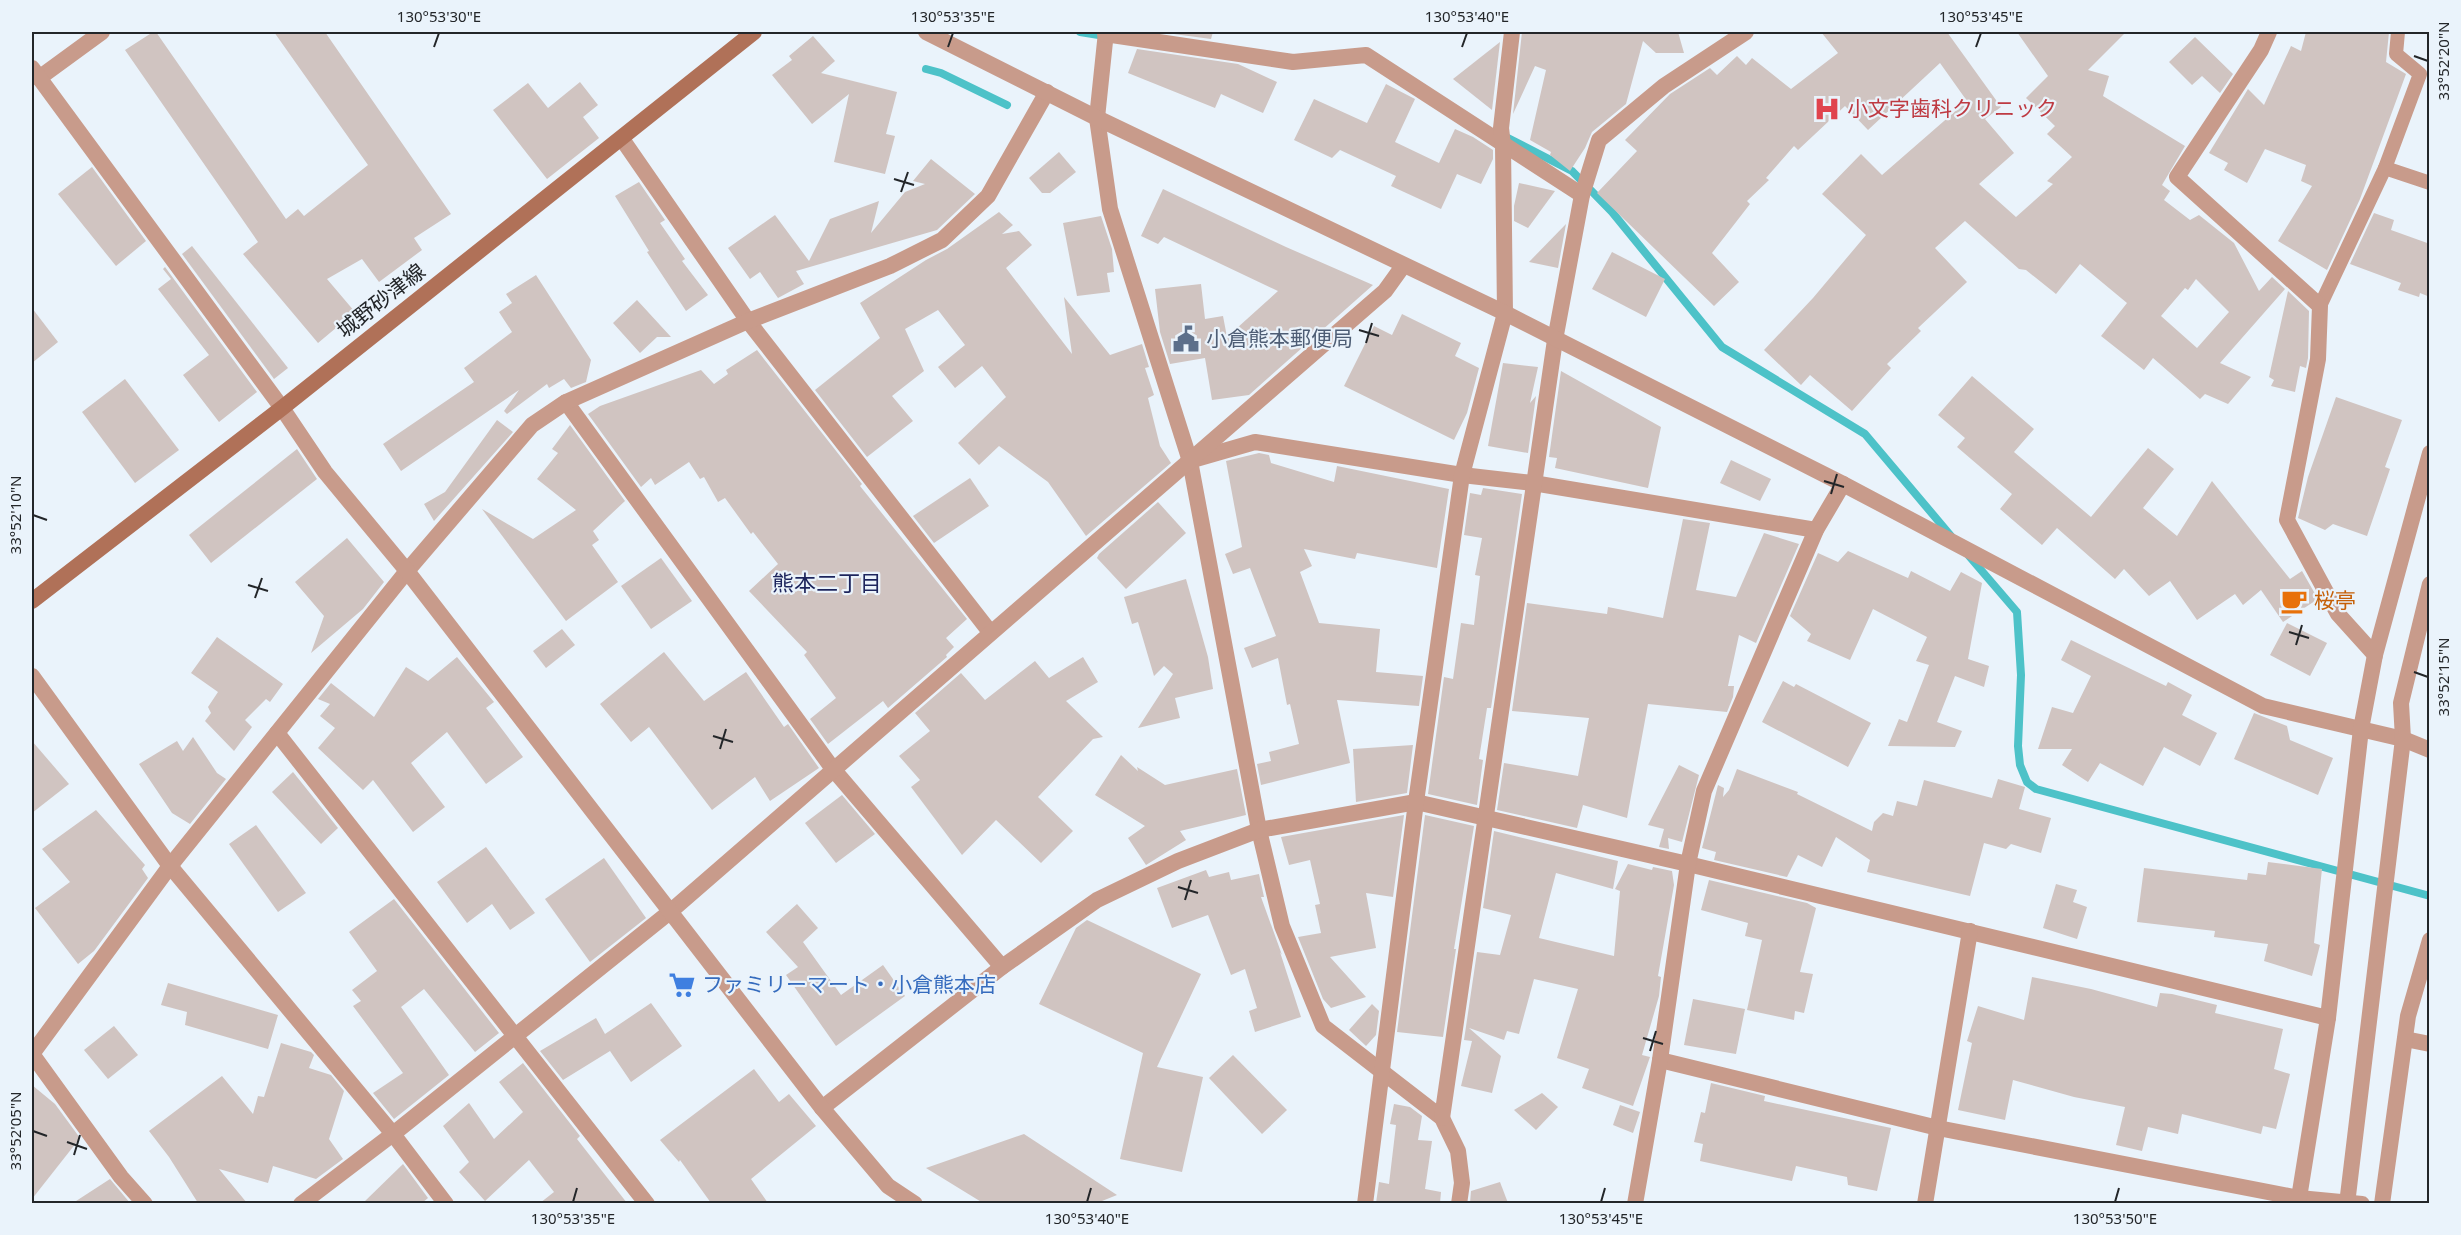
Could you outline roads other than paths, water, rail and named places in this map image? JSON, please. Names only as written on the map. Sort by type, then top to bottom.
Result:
[{"type":"main road","name":"城野砂津線","points":[[32,601],[282,408],[754,32]]},
{"type":"street","points":[[102,32],[35,73],[282,408],[325,472],[407,571],[822,1108],[888,1186],[915,1203]]},
{"type":"street","points":[[926,32],[1097,118],[1505,313],[1843,484],[2263,706],[2403,739],[2430,750]]},
{"type":"street","points":[[1365,1203],[1416,802],[1462,475],[1505,313],[1502,136],[1511,39],[1500,32]]},
{"type":"street","points":[[1442,1118],[1533,483],[1555,340],[1583,194],[1599,140],[1664,86],[1746,32]]},
{"type":"street","points":[[2269,32],[2261,50],[2177,177],[2320,306],[2318,359],[2287,519],[2338,614],[2375,655]]},
{"type":"street","points":[[1459,1203],[1462,1183],[1458,1151],[1442,1118],[1323,1026],[1282,926],[1259,830],[1190,460],[1110,209],[1097,118],[1105,38],[1293,62],[1366,55],[1502,136],[1583,194]]},
{"type":"street","points":[[145,1203],[121,1177],[32,1054],[170,866],[407,571],[532,425],[566,402],[748,321],[890,266],[942,240],[988,196],[1047,92]]},
{"type":"street","points":[[622,139],[748,321],[990,632]]},
{"type":"street","points":[[301,1203],[393,1134],[671,911],[1384,291],[1403,266]]},
{"type":"street","points":[[566,402],[833,769],[1002,967]]},
{"type":"street","points":[[1190,460],[1255,442],[1462,475],[1533,483],[1816,530]]},
{"type":"street","points":[[2298,1201],[2328,1018],[2361,729],[2375,655],[2430,453]]},
{"type":"street","points":[[1635,1203],[1660,1060],[1688,864],[1704,791],[1816,530],[1843,484]]},
{"type":"street","points":[[2347,1203],[2403,739],[2401,703],[2430,584]]},
{"type":"street","points":[[32,676],[170,866],[393,1134],[446,1203]]},
{"type":"street","points":[[277,733],[647,1203]]},
{"type":"street","points":[[822,1108],[1002,967],[1097,900],[1178,861],[1259,830],[1416,802],[1688,864],[2328,1018]]},
{"type":"street","points":[[1925,1203],[1970,931]]},
{"type":"street","points":[[2382,1203],[2408,1016],[2430,940]]},
{"type":"street","points":[[2405,1039],[2430,1044]]},
{"type":"street","points":[[1660,1060],[1938,1128],[2298,1201],[2362,1203]]},
{"type":"lane","points":[[2320,306],[2385,168],[2420,74],[2396,54],[2398,32]]},
{"type":"lane","points":[[2385,168],[2430,183]]},
{"type":"waterway","points":[[1080,32],[1105,36]]},
{"type":"waterway","points":[[926,69],[941,73],[1007,105]]},
{"type":"waterway","points":[[1504,136],[1572,171],[1612,212],[1722,347],[1865,434],[1951,536]]},
{"type":"waterway","points":[[1969,556],[2017,612],[2021,675],[2018,746],[2020,765],[2027,782],[2036,789],[2430,896]]},
{"type":"place","name":"小文字歯科クリニック","points":[[1827,109]]},
{"type":"place","name":"小倉熊本郵便局","points":[[1186,339]]},
{"type":"place","name":"桜亭","points":[[2294,601]]},
{"type":"place","name":"ファミリーマート・小倉熊本店","points":[[682,985]]},
{"type":"district","name":"熊本二丁目","points":[[827,583]]}]
